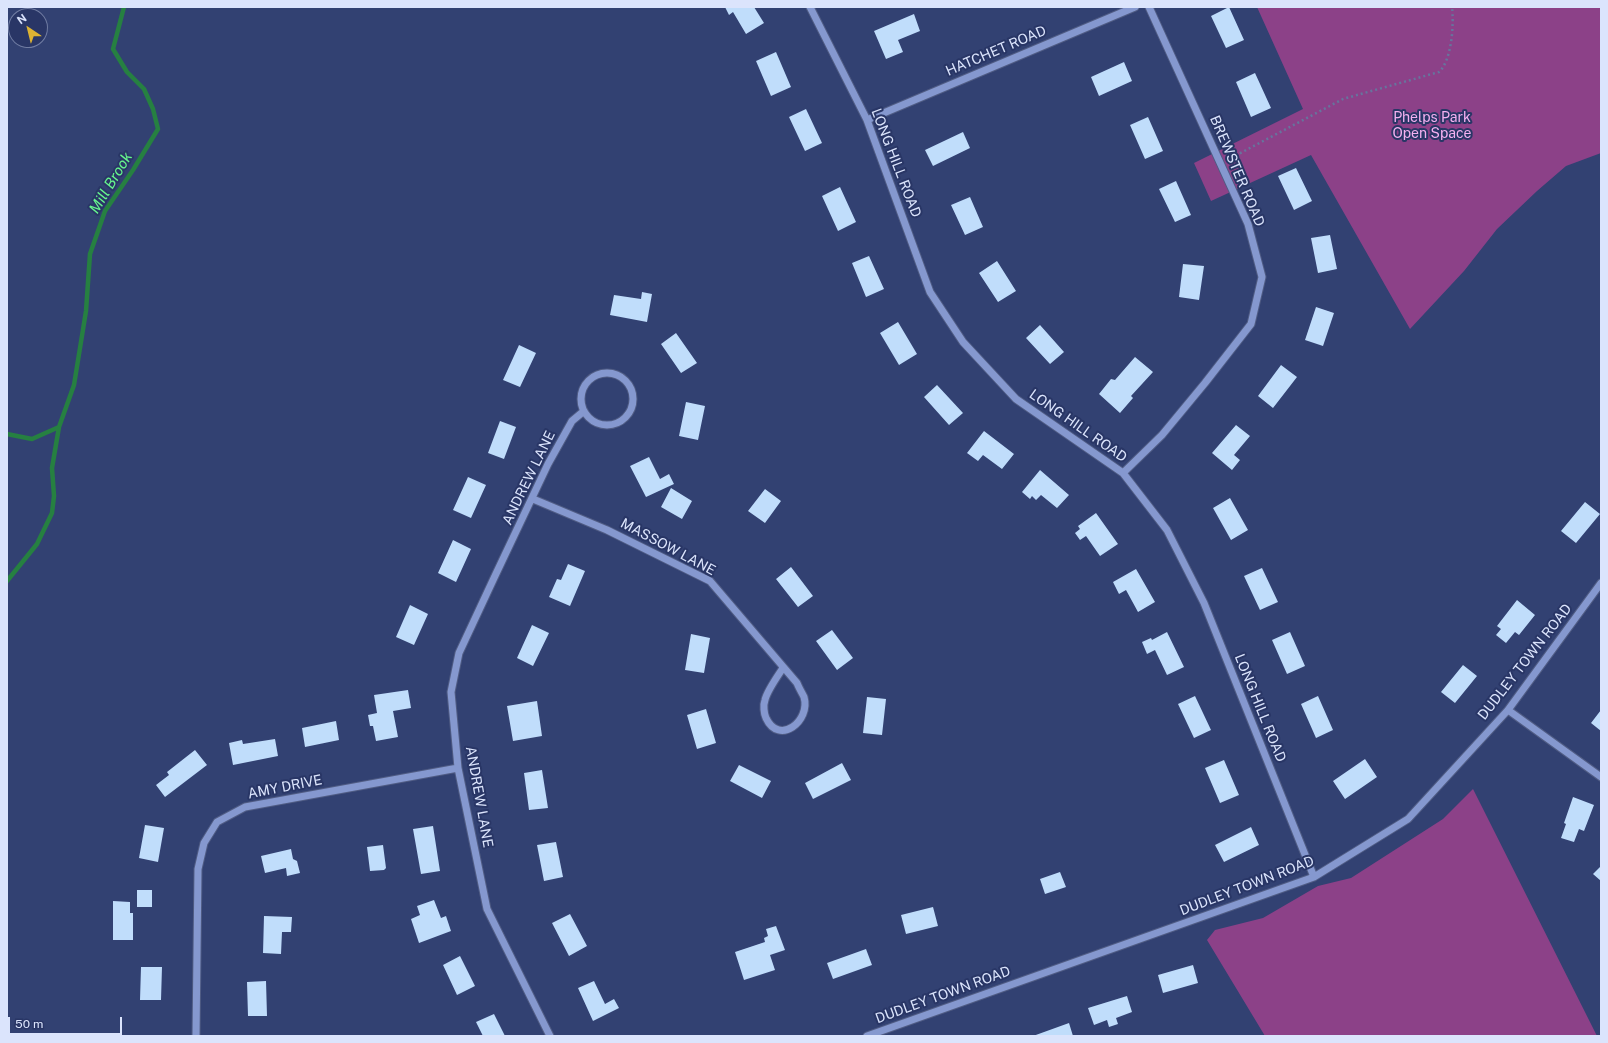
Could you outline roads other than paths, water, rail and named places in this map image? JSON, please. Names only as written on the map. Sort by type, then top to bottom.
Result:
[{"type":"street","name":"LONG HILL ROAD","points":[[810,7],[867,120],[930,292],[963,342],[1016,399],[1123,473],[1167,530],[1204,603],[1314,877]]},
{"type":"street","name":"HATCHET ROAD","points":[[867,120],[1135,7]]},
{"type":"street","name":"BREWSTER ROAD","points":[[1123,473],[1162,435],[1251,324],[1262,277],[1248,224],[1150,7]]},
{"type":"street","points":[[611,373],[625,380],[630,387],[633,403],[626,417],[619,422],[603,425],[589,418],[584,411],[582,404],[584,388],[588,381],[595,376],[611,373]]},
{"type":"street","name":"ANDREW LANE","points":[[550,1036],[487,908],[458,768],[452,692],[459,653],[494,578],[533,499],[548,464],[572,421],[584,411]]},
{"type":"street","name":"MASSOW LANE","points":[[533,499],[607,530],[710,581],[797,683],[804,697],[805,707],[803,715],[795,726],[784,731],[776,730],[769,726],[764,715],[764,701],[783,668]]},
{"type":"street","name":"DUDLEY TOWN ROAD","points":[[867,1036],[1314,877],[1408,819],[1508,710],[1601,583]]},
{"type":"street","points":[[1508,710],[1601,777]]},
{"type":"street","name":"AMY DRIVE","points":[[196,1036],[198,869],[204,843],[217,822],[245,807],[458,768]]},
{"type":"waterway","name":"Mill Brook","points":[[7,581],[37,544],[52,513],[54,496],[52,468],[59,427],[74,385],[86,311],[90,254],[105,211],[133,170],[158,129],[153,109],[144,89],[127,72],[113,49],[124,7]]},
{"type":"waterway","name":"Mill Brook","points":[[7,434],[32,439],[59,427]]},
{"type":"park label","name":"Phelps Park Open Space","points":[[1432,126]]}]
